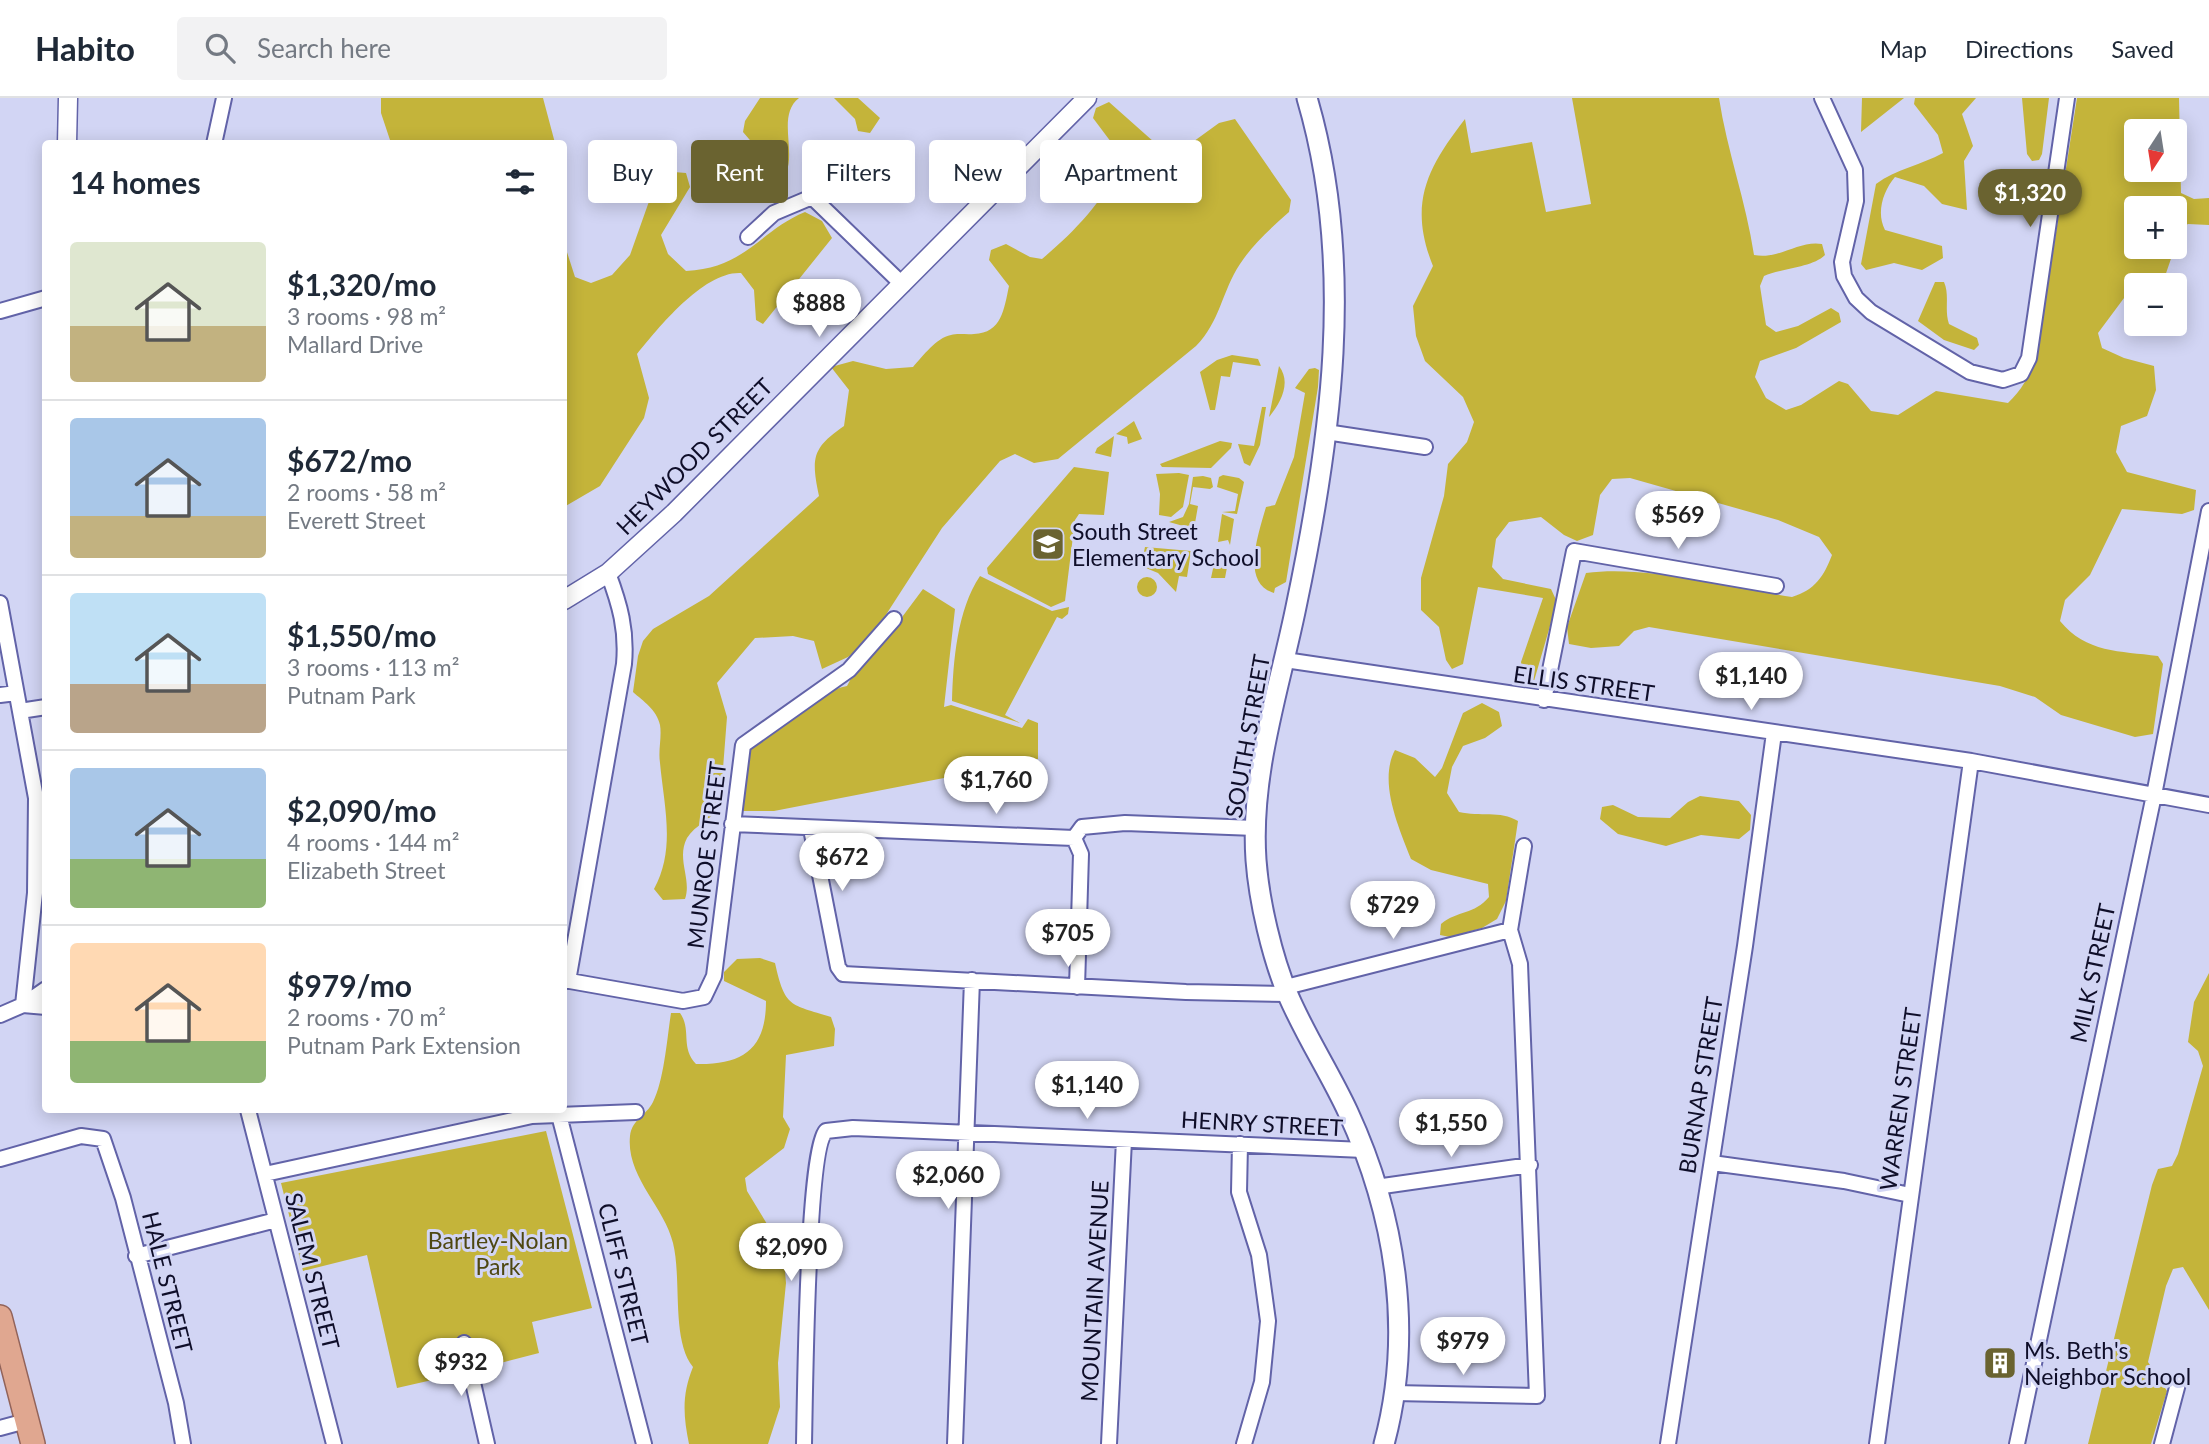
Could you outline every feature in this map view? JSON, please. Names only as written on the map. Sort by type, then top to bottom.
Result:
[{"type":"highway","points":[[0,1317],[33,1444]]},
{"type":"main road","name":"SOUTH STREET","points":[[1307,98],[1326,192],[1334,267],[1335,332],[1326,432],[1310,534],[1261,771],[1255,828],[1261,906],[1287,991],[1321,1054],[1364,1150],[1388,1226],[1396,1276],[1399,1349],[1384,1444]]},
{"type":"street","points":[[66,140],[68,98]]},
{"type":"street","points":[[215,140],[224,98]]},
{"type":"street","name":"HEYWOOD STREET","points":[[567,598],[608,573],[674,513],[1087,98]]},
{"type":"street","points":[[1822,98],[1856,177],[1854,210],[1842,258],[1844,276],[1856,298],[1871,312],[1959,367],[1997,379],[2018,376],[2024,371],[2029,358],[2067,98]]},
{"type":"street","points":[[748,237],[774,213],[812,197],[903,285]]},
{"type":"street","points":[[0,311],[42,299]]},
{"type":"street","points":[[1326,432],[1425,447]]},
{"type":"street","name":"MILK STREET","points":[[2017,1444],[2154,795],[2209,512]]},
{"type":"street","points":[[1544,700],[1574,551],[1776,586]]},
{"type":"street","points":[[567,976],[624,664],[626,636],[622,610],[608,573]]},
{"type":"street","points":[[0,603],[36,798],[37,832],[23,1005]]},
{"type":"street","name":"MUNROE STREET","points":[[567,981],[683,1001],[702,998],[710,989],[714,976],[736,781],[745,741],[849,670],[894,619]]},
{"type":"street","name":"ELLIS STREET","points":[[1285,660],[1971,761],[2209,805]]},
{"type":"street","points":[[0,695],[16,692]]},
{"type":"street","points":[[20,711],[42,708]]},
{"type":"street","name":"BURNAP STREET","points":[[1668,1444],[1774,733]]},
{"type":"street","name":"WARREN STREET","points":[[1877,1444],[1971,761]]},
{"type":"street","points":[[1074,838],[1082,827],[1125,823],[1255,828]]},
{"type":"street","points":[[732,824],[1074,838]]},
{"type":"street","points":[[811,829],[840,971],[866,977],[1077,987],[1287,991],[1510,930]]},
{"type":"street","points":[[1074,838],[1082,854],[1077,987]]},
{"type":"street","points":[[1394,1393],[1537,1396],[1520,964],[1510,930],[1524,846]]},
{"type":"street","points":[[955,1444],[972,980]]},
{"type":"street","points":[[0,1015],[23,1005],[42,992]]},
{"type":"street","points":[[23,1005],[42,1007]]},
{"type":"street","points":[[265,1174],[532,1116],[636,1112]]},
{"type":"street","name":"SALEM STREET","points":[[249,1113],[334,1444]]},
{"type":"street","name":"CLIFF STREET","points":[[559,1115],[644,1444]]},
{"type":"street","name":"HENRY STREET","points":[[804,1444],[817,1152],[824,1133],[842,1128],[1364,1150]]},
{"type":"street","name":"HALE STREET","points":[[0,1159],[81,1136],[103,1139],[111,1156],[176,1403],[183,1444]]},
{"type":"street","name":"MOUNTAIN AVENUE","points":[[1109,1444],[1124,1140]]},
{"type":"street","points":[[1240,1144],[1239,1192],[1259,1255],[1268,1321],[1262,1382],[1244,1444]]},
{"type":"street","points":[[1712,1163],[1844,1181],[1910,1195]]},
{"type":"street","points":[[1376,1187],[1530,1165]]},
{"type":"street","points":[[136,1256],[276,1220]]},
{"type":"street","points":[[464,1343],[487,1444]]},
{"type":"street","points":[[2162,1444],[2179,1380]]},
{"type":"street","points":[[0,1428],[26,1421]]},
{"type":"green space","points":[[381,98],[543,98],[554,140],[390,140],[381,113]]},
{"type":"green space","points":[[760,98],[799,98],[789,114],[788,167],[788,140],[750,140],[743,132],[745,121]]},
{"type":"green space","points":[[834,98],[858,98],[880,118],[870,133],[858,131],[855,119]]},
{"type":"green space","points":[[1572,98],[1719,98],[1754,255],[1772,255],[1805,245],[1822,244],[1825,255],[1812,263],[1764,276],[1760,286],[1766,325],[1776,332],[1798,326],[1831,308],[1839,313],[1841,322],[1796,348],[1760,361],[1755,377],[1766,398],[1786,410],[1801,405],[1839,381],[1848,384],[1871,411],[1898,415],[1936,391],[2008,403],[2026,380],[2038,345],[2077,98],[2179,98],[2179,119],[2124,119],[2124,182],[2181,182],[2181,193],[2194,199],[2209,198],[2209,225],[2187,225],[2187,196],[2124,196],[2124,259],[2171,259],[2166,273],[2124,273],[2124,298],[2098,333],[2102,348],[2124,358],[2154,366],[2156,390],[2147,416],[2121,426],[2116,452],[2127,472],[2196,490],[2194,510],[2182,514],[2122,509],[2090,575],[2065,600],[2060,621],[2092,645],[2158,656],[2163,664],[2153,734],[2135,737],[2061,715],[2035,697],[2000,686],[1649,627],[1634,631],[1619,646],[1591,648],[1569,644],[1567,627],[1586,573],[1610,571],[1661,574],[1792,597],[1818,581],[1832,555],[1819,537],[1778,520],[1630,478],[1612,479],[1600,495],[1593,535],[1577,541],[1564,535],[1541,517],[1509,522],[1496,539],[1492,567],[1503,579],[1551,589],[1557,602],[1534,681],[1524,681],[1521,662],[1543,598],[1478,587],[1463,664],[1452,669],[1446,660],[1439,627],[1421,610],[1421,578],[1444,496],[1448,464],[1467,442],[1474,422],[1463,397],[1425,361],[1416,336],[1413,306],[1433,266],[1422,224],[1425,188],[1440,154],[1465,119],[1471,153],[1532,142],[1546,212],[1591,204]]},
{"type":"green space","points":[[1862,98],[1904,98],[1861,132]]},
{"type":"green space","points":[[1915,98],[1976,98],[1962,114],[1973,146],[1964,161],[1967,210],[1942,204],[1924,186],[1895,177],[1882,202],[1881,217],[1885,230],[1942,246],[1943,258],[1922,270],[1894,263],[1866,270],[1861,264],[1876,184],[1943,153],[1938,135],[1914,104]]},
{"type":"green space","points":[[2022,98],[2049,98],[2039,160],[2032,161],[2027,154]]},
{"type":"green space","points":[[1109,102],[1152,140],[1110,140],[1093,118],[1096,108]]},
{"type":"green space","points":[[1235,119],[1291,200],[1289,212],[1256,243],[1240,264],[1216,317],[1196,346],[1058,459],[1034,463],[1015,454],[1000,461],[942,528],[869,641],[848,657],[822,669],[814,641],[793,636],[755,638],[717,683],[727,717],[720,807],[687,838],[683,854],[687,884],[685,899],[663,900],[654,889],[661,874],[667,843],[660,725],[653,710],[633,692],[643,641],[653,629],[709,596],[819,496],[815,472],[816,455],[825,441],[844,426],[849,390],[831,367],[853,361],[886,369],[913,367],[930,348],[945,337],[983,333],[991,329],[1003,311],[1009,286],[989,260],[991,250],[1006,244],[1030,257],[1042,259],[1096,203],[1202,203],[1202,140],[1196,140],[1219,123]]},
{"type":"green space","points":[[677,172],[686,173],[690,187],[661,235],[668,254],[686,271],[706,268],[738,256],[775,229],[805,212],[822,221],[832,238],[763,324],[756,320],[754,290],[741,273],[712,281],[670,316],[637,354],[649,398],[644,418],[600,486],[567,505],[567,252],[575,277],[591,283],[612,275],[630,255],[648,203],[677,203]]},
{"type":"green space","points":[[1935,282],[1944,282],[1949,324],[1977,338],[1979,345],[1974,350],[1944,340],[1918,321]]},
{"type":"green space","points":[[1232,355],[1258,359],[1261,366],[1233,362],[1230,377],[1221,376],[1215,410],[1210,410],[1200,372],[1217,360]]},
{"type":"green space","points":[[1279,366],[1284,379],[1283,393],[1269,417]]},
{"type":"green space","points":[[1309,369],[1319,370],[1318,387],[1286,582],[1275,588],[1274,593],[1257,579],[1256,543],[1266,507],[1275,505],[1294,457],[1305,393],[1295,388]]},
{"type":"green space","points":[[1262,407],[1266,407],[1260,445],[1250,466],[1244,463],[1238,444],[1254,446]]},
{"type":"green space","points":[[1134,421],[1142,439],[1128,444],[1127,437],[1116,434]]},
{"type":"green space","points":[[1114,436],[1111,457],[1095,453],[1097,448]]},
{"type":"green space","points":[[1220,441],[1232,443],[1231,448],[1211,468],[1162,467],[1160,464]]},
{"type":"green space","points":[[1074,467],[1109,472],[1104,515],[1079,514],[1075,520],[1065,601],[1051,607],[988,574],[987,568]]},
{"type":"green space","points":[[1156,474],[1189,475],[1183,507],[1171,517],[1159,515],[1160,494]]},
{"type":"green space","points":[[1223,475],[1239,478],[1244,482],[1237,514],[1222,512],[1235,511],[1238,494],[1217,487],[1219,477]]},
{"type":"green space","points":[[1193,477],[1211,478],[1213,487],[1193,487],[1190,504],[1198,506],[1194,529],[1169,522],[1183,517],[1189,504]]},
{"type":"green space","points":[[1222,514],[1234,519],[1230,545],[1228,540],[1218,542]]},
{"type":"green space","points":[[1145,547],[1191,551],[1187,577],[1179,576],[1176,592],[1158,573],[1141,566]]},
{"type":"green space","points":[[1217,550],[1221,550],[1219,564],[1223,565],[1230,551],[1225,578],[1211,578]]},
{"type":"green space","points":[[980,576],[1052,611],[1069,607],[1068,614],[1062,619],[1057,617],[1005,715],[1020,723],[952,701],[955,653],[961,620]]},
{"type":"green space","points":[[1147,577],[1154,580],[1157,587],[1154,594],[1147,597],[1140,594],[1137,587],[1140,580]]},
{"type":"green space","points":[[923,589],[955,609],[944,707],[951,705],[1022,728],[1028,719],[1038,723],[1038,759],[1033,759],[1032,770],[980,771],[774,811],[743,811],[747,752],[822,696],[847,686],[855,671],[879,648]]},
{"type":"green space","points":[[1482,703],[1499,712],[1502,726],[1485,738],[1463,746],[1452,767],[1447,793],[1459,812],[1504,816],[1518,821],[1506,901],[1497,919],[1482,928],[1450,937],[1440,935],[1441,924],[1483,903],[1489,897],[1488,884],[1431,870],[1411,859],[1392,805],[1389,790],[1390,763],[1395,750],[1415,758],[1435,777],[1442,768],[1463,713]]},
{"type":"green space","points":[[1700,796],[1739,801],[1751,815],[1750,830],[1739,839],[1701,835],[1666,846],[1618,834],[1600,819],[1602,807],[1613,805],[1638,817],[1670,818],[1688,802]]},
{"type":"green space","points":[[760,958],[775,963],[782,989],[791,1002],[831,1017],[835,1029],[834,1046],[786,1055],[783,1117],[790,1129],[784,1148],[745,1178],[747,1191],[770,1229],[784,1260],[786,1283],[778,1363],[780,1407],[768,1444],[689,1444],[685,1405],[693,1367],[686,1355],[679,1325],[676,1258],[668,1229],[634,1165],[630,1136],[633,1125],[650,1107],[657,1093],[671,1013],[680,1013],[683,1019],[688,1051],[696,1064],[713,1064],[739,1057],[749,1051],[756,1042],[762,1031],[766,1001],[724,981],[724,972],[737,959]]},
{"type":"green space","points":[[2209,973],[2209,1310],[2183,1267],[2173,1269],[2166,1286],[2148,1362],[2167,1391],[2151,1444],[2088,1444],[2152,1185],[2158,1169],[2172,1166],[2178,1154],[2203,1066],[2198,1051],[2188,1042],[2194,1002]]},
{"type":"green space","name":"Bartley-Nolan Park","points":[[546,1131],[592,1308],[532,1322],[539,1353],[481,1368],[475,1344],[448,1350],[454,1375],[397,1388],[367,1255],[303,1271],[281,1183]]},
{"type":"place","name":"South Street Elementary School","points":[[1048,544]]},
{"type":"place","name":"Ms. Beth's Neighbor School","points":[[2000,1363]]}]
